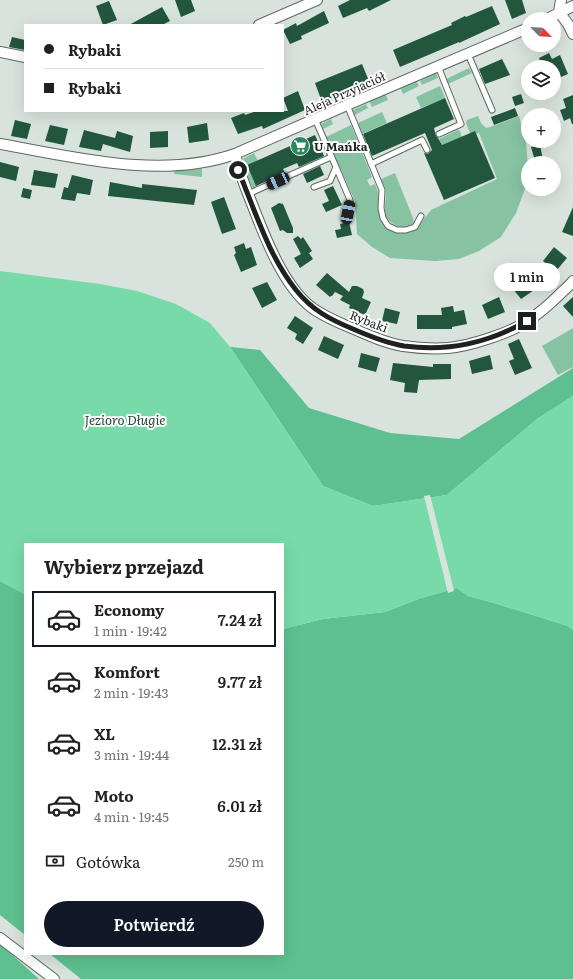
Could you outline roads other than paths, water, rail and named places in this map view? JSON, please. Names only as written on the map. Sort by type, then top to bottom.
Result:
[{"type":"street","points":[[261,24],[317,0]]},
{"type":"street","points":[[559,12],[561,0]]},
{"type":"street","points":[[559,12],[573,6]]},
{"type":"street","points":[[561,15],[573,34]]},
{"type":"street","name":"Aleja Przyjaciół","points":[[0,144],[126,164],[185,166],[220,160],[521,31]]},
{"type":"street","points":[[0,52],[24,57]]},
{"type":"street","name":"Rybaki","points":[[235,154],[238,170],[267,240],[282,271],[296,290],[311,306],[334,321],[384,341],[404,346],[448,348],[463,346],[514,328],[527,321],[550,303],[573,281]]},
{"type":"street","points":[[0,938],[54,979]]},
{"type":"lane","points":[[468,54],[492,110]]},
{"type":"lane","points":[[438,66],[461,124],[439,134]]},
{"type":"lane","points":[[346,105],[382,190],[381,208],[383,218],[388,226],[397,230],[406,230],[415,227],[421,216]]},
{"type":"lane","points":[[315,119],[350,200],[348,212]]},
{"type":"lane","points":[[371,164],[422,140],[427,150]]},
{"type":"lane","points":[[248,194],[331,157]]},
{"type":"lane","points":[[314,188],[330,181],[336,167]]},
{"type":"water","name":"Jezioro Długie","points":[[0,271],[100,284],[137,291],[176,304],[210,323],[230,347],[323,486],[373,506],[447,495],[537,419],[573,396],[573,630],[568,626],[468,596],[457,588],[421,598],[385,612],[323,619],[284,629],[284,543],[24,543],[24,594],[0,581]]},
{"type":"place","name":"U Mańka","points":[[300,146]]}]
